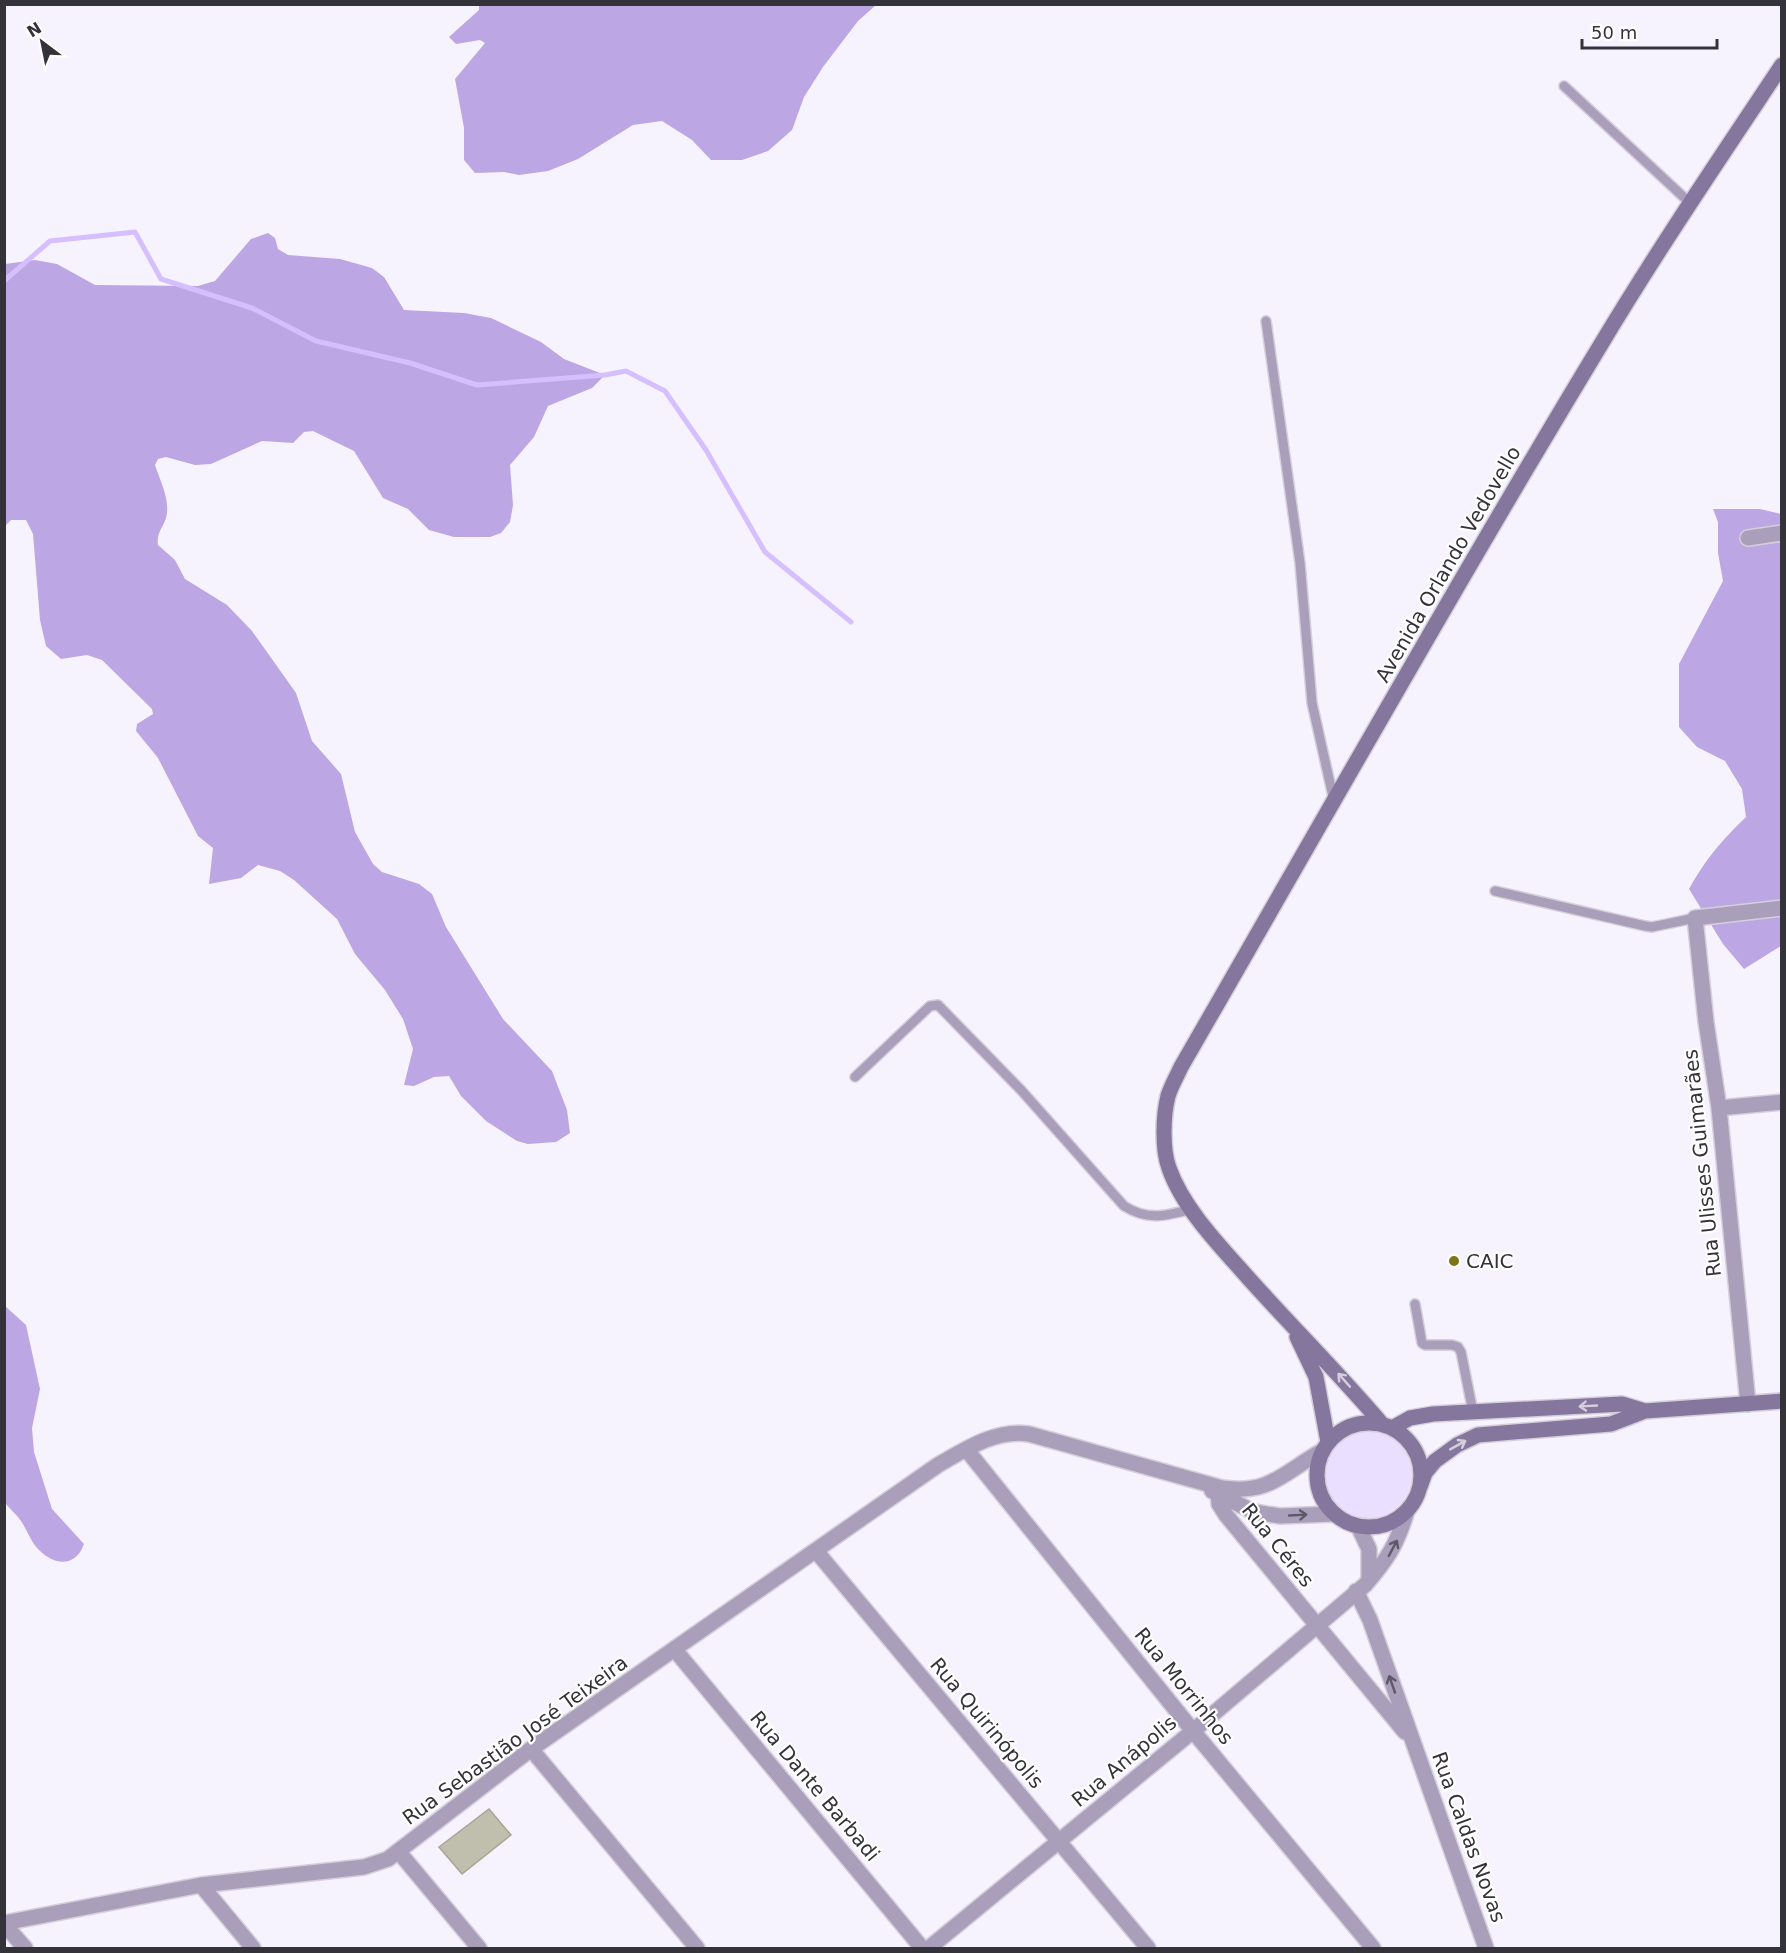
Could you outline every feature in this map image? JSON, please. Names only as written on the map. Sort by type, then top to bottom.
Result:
[{"type":"street","name":"Avenida Orlando Vedovello","points":[[1292,1326],[1215,1240],[1177,1187],[1165,1152],[1168,1096],[1181,1066],[1594,355],[1690,203],[1782,65]]},
{"type":"street","points":[[1748,538],[1782,533]]},
{"type":"street","points":[[1695,918],[1782,908]]},
{"type":"street","name":"Rua Ulisses Guimarães","points":[[1695,918],[1719,1108],[1748,1404]]},
{"type":"street","points":[[1719,1108],[1782,1102]]},
{"type":"street","points":[[1292,1326],[1316,1377],[1325,1447],[1318,1464],[1319,1491],[1334,1514],[1341,1520],[1358,1526],[1384,1525],[1407,1511],[1415,1500],[1425,1473],[1435,1461],[1457,1445],[1478,1435],[1611,1424],[1645,1412],[1782,1401]]},
{"type":"street","points":[[1292,1326],[1387,1426],[1406,1438],[1416,1452],[1421,1469],[1420,1486]]},
{"type":"street","points":[[1220,1491],[1260,1487],[1278,1480],[1325,1447],[1339,1432],[1353,1425],[1367,1423],[1387,1426],[1410,1418],[1433,1414],[1622,1404],[1645,1412]]},
{"type":"street","name":"Rua Sebastião José Teixeira","points":[[4,1923],[201,1885],[364,1867],[388,1859],[531,1749],[938,1465],[966,1449],[1004,1433],[1029,1434],[1186,1477],[1220,1491]]},
{"type":"street","name":"Rua Morrinhos","points":[[966,1449],[1193,1731],[1373,1948]]},
{"type":"street","points":[[1220,1491],[1254,1512],[1280,1516],[1334,1514]]},
{"type":"street","name":"Rua Céres","points":[[1220,1491],[1219,1504],[1226,1515],[1317,1625]]},
{"type":"street","name":"Rua Anápolis","points":[[929,1948],[1193,1731],[1369,1580],[1389,1557],[1399,1538],[1407,1511]]},
{"type":"street","points":[[1358,1526],[1369,1549],[1369,1580]]},
{"type":"street","name":"Rua Quirinópolis","points":[[816,1551],[1148,1948]]},
{"type":"street","name":"Rua Caldas Novas","points":[[1356,1591],[1370,1620],[1486,1948]]},
{"type":"street","name":"Rua Caldas Novas","points":[[1317,1625],[1411,1739]]},
{"type":"street","name":"Rua Dante Barbadi","points":[[675,1650],[922,1948]]},
{"type":"street","points":[[531,1749],[697,1948]]},
{"type":"street","points":[[398,1851],[479,1948]]},
{"type":"street","points":[[201,1885],[253,1948]]},
{"type":"street","points":[[4,1923],[25,1948]]},
{"type":"lane","points":[[1564,86],[1690,203]]},
{"type":"lane","points":[[1266,321],[1300,563],[1312,703],[1334,801]]},
{"type":"lane","points":[[1495,891],[1652,927],[1695,918]]},
{"type":"lane","points":[[855,1077],[930,1006],[938,1005],[1021,1090],[1124,1206],[1136,1214],[1150,1217],[1192,1209]]},
{"type":"lane","points":[[1415,1304],[1422,1343],[1452,1345],[1458,1347],[1461,1352],[1473,1412]]},
{"type":"shaded area","points":[[479,4],[876,5],[858,21],[823,67],[804,97],[792,130],[768,151],[742,160],[711,160],[692,140],[662,121],[633,125],[578,159],[548,171],[519,175],[504,172],[475,173],[464,160],[464,128],[455,79],[485,43],[480,40],[456,44],[449,37],[479,10]]},
{"type":"shaded area","points":[[268,233],[275,238],[278,249],[288,255],[340,259],[372,268],[384,277],[404,310],[464,313],[491,318],[541,342],[564,359],[605,375],[592,388],[548,406],[534,437],[510,465],[513,505],[510,522],[501,533],[490,537],[454,537],[429,530],[408,509],[383,498],[354,451],[313,431],[304,432],[293,443],[262,441],[211,464],[195,465],[166,457],[158,459],[155,465],[167,505],[166,518],[159,534],[158,545],[175,560],[185,579],[227,605],[252,631],[296,693],[312,741],[341,774],[355,832],[373,864],[382,872],[419,884],[432,894],[446,927],[503,1019],[552,1071],[567,1110],[570,1133],[556,1142],[528,1144],[517,1141],[486,1121],[461,1096],[449,1076],[434,1077],[414,1086],[404,1085],[413,1049],[403,1019],[385,990],[355,954],[337,919],[294,880],[280,871],[258,865],[241,878],[209,884],[213,848],[198,836],[158,758],[136,731],[137,724],[153,714],[152,709],[102,660],[87,655],[61,659],[46,646],[40,620],[33,534],[26,520],[11,520],[5,526],[5,264],[35,260],[57,264],[95,285],[198,286],[215,281],[251,239]]},
{"type":"shaded area","points":[[1713,509],[1760,509],[1781,514],[1781,946],[1744,969],[1723,944],[1689,889],[1714,851],[1746,817],[1742,789],[1725,761],[1697,747],[1679,727],[1679,664],[1723,581],[1718,553],[1718,522]]},
{"type":"shaded area","points":[[4,1305],[26,1325],[40,1389],[32,1428],[34,1452],[52,1509],[84,1544],[76,1557],[64,1562],[52,1559],[39,1550],[21,1521],[5,1503]]},
{"type":"shaded area","points":[[1368,1430],[1393,1437],[1405,1449],[1412,1474],[1405,1499],[1393,1511],[1368,1518],[1343,1511],[1331,1499],[1324,1474],[1331,1449],[1343,1437]]},
{"type":"building","points":[[489,1809],[511,1835],[462,1874],[439,1847]]},
{"type":"waterway","points":[[4,281],[50,241],[135,232],[161,279],[252,308],[316,341],[410,363],[477,385],[605,375],[626,371],[665,391],[706,450],[765,552],[851,622]]},
{"type":"place","name":"CAIC","points":[[1454,1261]]}]
